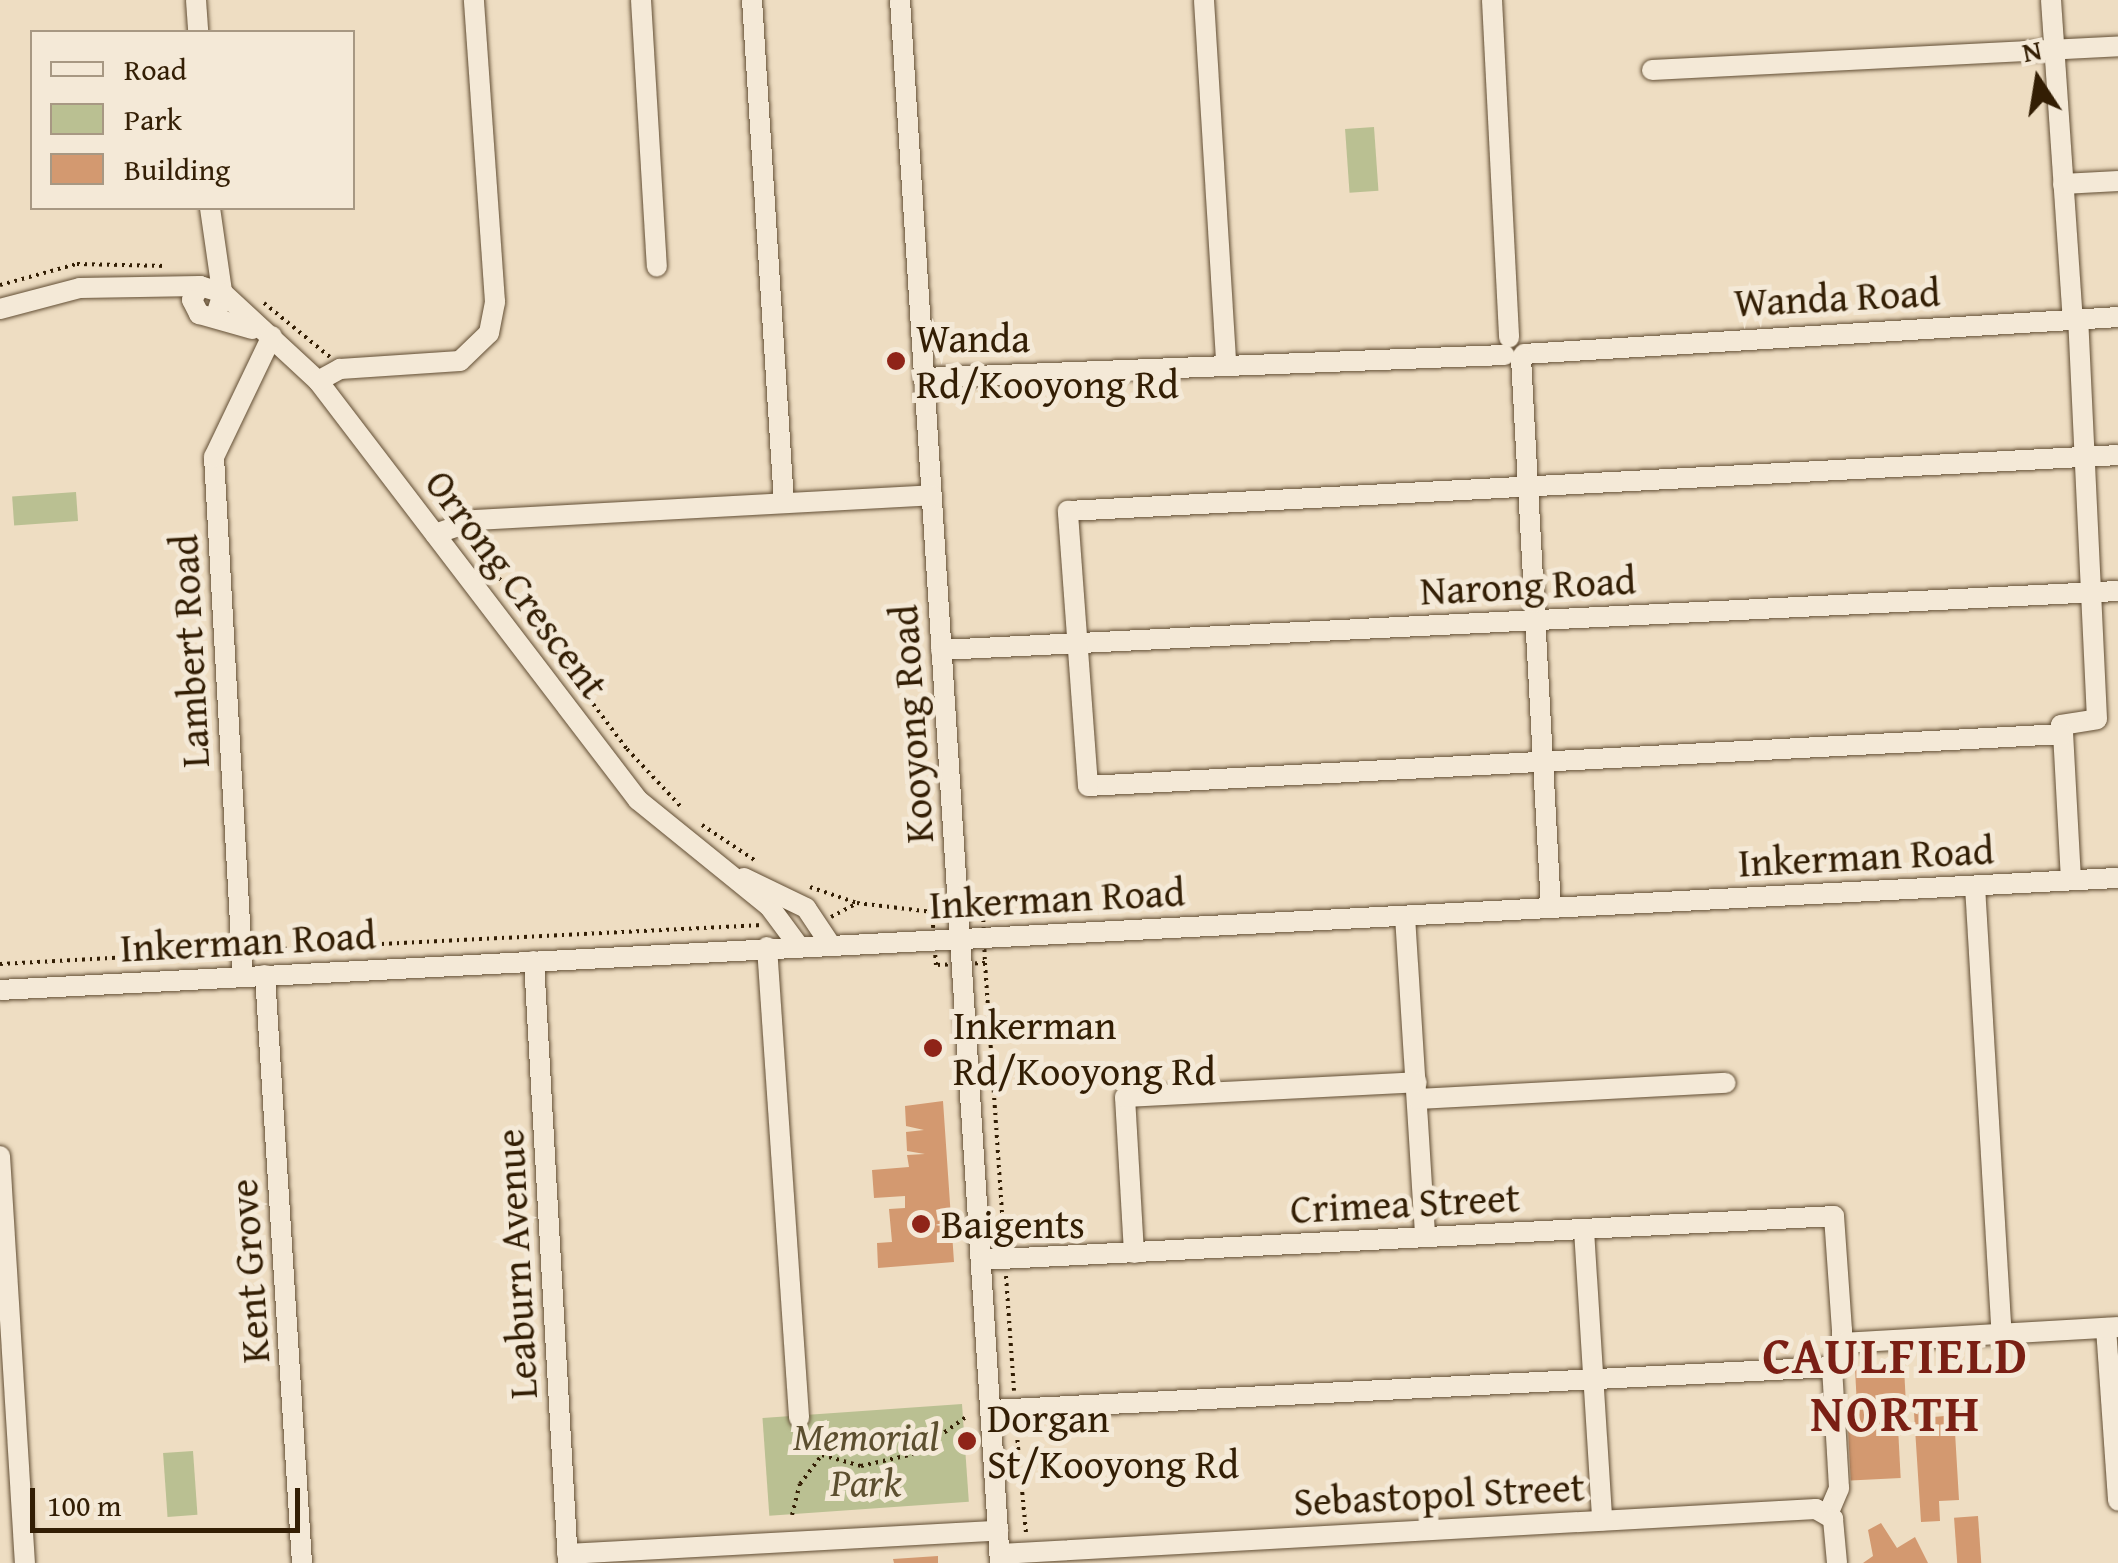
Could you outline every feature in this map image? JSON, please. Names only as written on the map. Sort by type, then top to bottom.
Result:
[{"type":"street","points":[[196,0],[198,30]]},
{"type":"street","points":[[318,381],[340,369],[460,361],[488,332],[495,302],[474,0]]},
{"type":"street","points":[[641,0],[657,267]]},
{"type":"street","points":[[752,0],[784,504]]},
{"type":"street","name":"Kooyong Road","points":[[900,0],[1000,1559]]},
{"type":"street","points":[[1204,0],[1226,362]]},
{"type":"street","points":[[1492,0],[1551,908]]},
{"type":"street","points":[[2051,0],[2086,457],[2098,719],[2062,724],[2071,880]]},
{"type":"street","points":[[1652,70],[2118,46]]},
{"type":"street","points":[[2063,184],[2118,181]]},
{"type":"street","points":[[205,312],[211,286],[210,210]]},
{"type":"street","points":[[205,312],[211,286]]},
{"type":"street","name":"Orrong Crescent","points":[[5,310],[80,288],[211,286],[272,336],[318,381],[620,779],[714,865],[787,924],[798,945]]},
{"type":"street","name":"Orrong Crescent","points":[[134,287],[272,336]]},
{"type":"street","name":"Wanda Road","points":[[924,378],[2118,317]]},
{"type":"street","name":"Lambert Road","points":[[242,976],[214,457],[272,336]]},
{"type":"street","points":[[2063,734],[1088,786],[1068,511],[2118,455]]},
{"type":"street","points":[[435,534],[456,522],[931,495]]},
{"type":"street","name":"Narong Road","points":[[941,650],[2118,591]]},
{"type":"street","name":"Orrong Crescent","points":[[714,865],[796,901],[816,919],[830,944]]},
{"type":"street","name":"Inkerman Road","points":[[0,990],[2118,878]]},
{"type":"street","points":[[1975,886],[2002,1334]]},
{"type":"street","points":[[1405,916],[1425,1236]]},
{"type":"street","points":[[767,947],[799,1418]]},
{"type":"street","name":"Leaburn Avenue","points":[[534,962],[568,1559]]},
{"type":"street","name":"Kent Grove","points":[[265,976],[302,1563]]},
{"type":"street","points":[[1134,1253],[1125,1097],[1726,1083]]},
{"type":"street","points":[[0,1156],[25,1563]]},
{"type":"street","name":"Crimea Street","points":[[980,1260],[1834,1216],[1843,1343]]},
{"type":"street","points":[[1584,1230],[1602,1520]]},
{"type":"street","points":[[1838,1563],[1829,1512],[1839,1488],[1832,1367],[1843,1343],[2112,1328],[2118,1501]]},
{"type":"street","points":[[991,1410],[1832,1367]]},
{"type":"street","name":"Sebastopol Street","points":[[1000,1559],[1156,1554],[1602,1520],[1829,1512]]},
{"type":"street","points":[[568,1559],[998,1532]]},
{"type":"street","points":[[852,1540],[854,1563]]},
{"type":"path","points":[[0,285],[114,261],[211,286]]},
{"type":"path","points":[[259,300],[340,369]]},
{"type":"path","points":[[456,522],[656,783],[761,864]]},
{"type":"path","points":[[794,881],[857,903],[932,912]]},
{"type":"path","points":[[816,919],[857,903]]},
{"type":"path","points":[[0,964],[787,924]]},
{"type":"path","points":[[799,1418],[822,1455],[861,1466],[914,1454],[966,1417]]},
{"type":"path","points":[[792,1515],[800,1484],[822,1455]]},
{"type":"green space","points":[[1374,127],[1378,191],[1350,193],[1345,129]]},
{"type":"green space","points":[[76,492],[78,521],[14,525],[12,496]]},
{"type":"green space","name":"Memorial Park","points":[[962,1404],[969,1502],[769,1516],[762,1418]]},
{"type":"green space","points":[[193,1451],[197,1515],[168,1517],[163,1453]]},
{"type":"building","points":[[943,1101],[954,1262],[878,1268],[877,1243],[892,1242],[889,1209],[905,1208],[905,1196],[874,1198],[872,1170],[909,1167],[907,1155],[925,1154],[907,1151],[906,1132],[924,1130],[906,1126],[905,1106]]},
{"type":"building","points":[[1904,1367],[1906,1401],[1857,1404],[1855,1370]]},
{"type":"building","points":[[1932,1396],[1934,1417],[1954,1415],[1959,1500],[1939,1501],[1940,1521],[1921,1522],[1913,1397]]},
{"type":"building","points":[[1897,1408],[1901,1478],[1851,1481],[1847,1411]]},
{"type":"building","points":[[1978,1516],[1981,1563],[1957,1563],[1954,1518]]},
{"type":"building","points":[[1881,1523],[1897,1548],[1915,1537],[1928,1563],[1863,1563],[1873,1556],[1868,1530]]},
{"type":"building","points":[[938,1556],[938,1563],[894,1563],[893,1559]]},
{"type":"place","name":"Wanda Rd/Kooyong Rd","points":[[896,361]]},
{"type":"place","name":"Inkerman Rd/Kooyong Rd","points":[[933,1048]]},
{"type":"place","name":"Baigents","points":[[921,1224]]},
{"type":"place","name":"Dorgan St/Kooyong Rd","points":[[967,1441]]},
{"type":"district","name":"CAULFIELD NORTH","points":[[1896,1383]]}]
